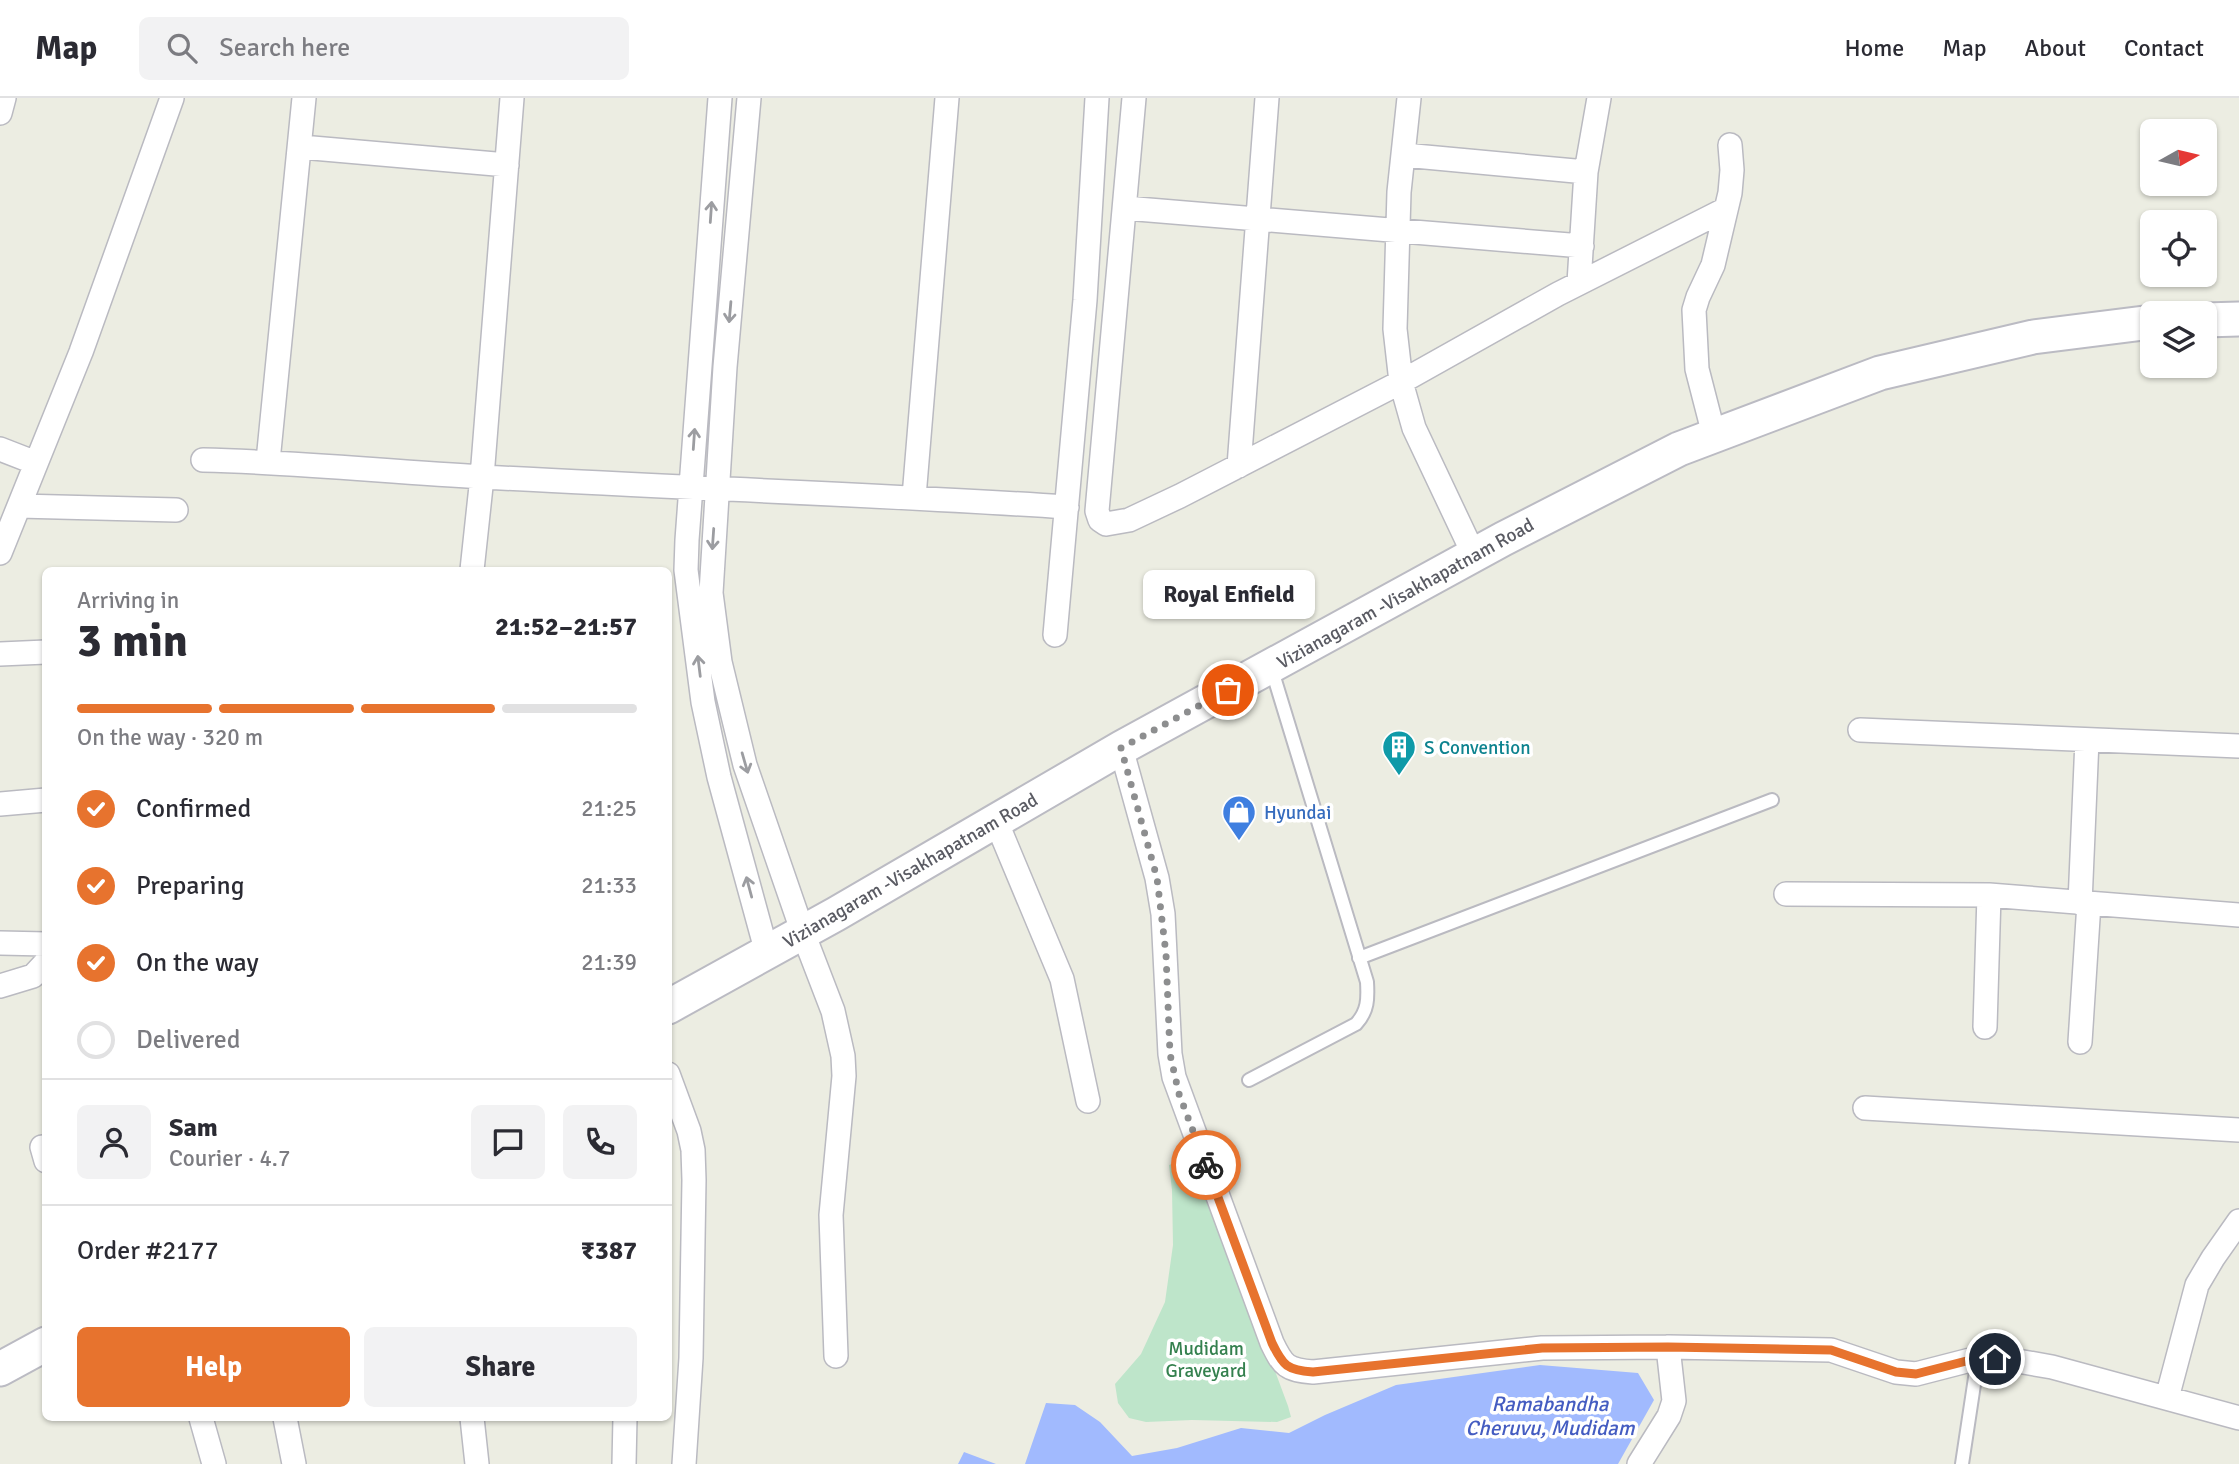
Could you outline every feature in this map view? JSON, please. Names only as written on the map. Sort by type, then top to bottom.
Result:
[{"type":"main road","points":[[2217,320],[2239,319]]},
{"type":"main road","name":"Vizianagaram -Visakhapatnam Road","points":[[672,1005],[803,933],[1121,748],[1474,555],[1679,449],[1880,373],[2033,337],[2140,324]]},
{"type":"main road","points":[[0,1370],[42,1346]]},
{"type":"street","points":[[0,113],[4,98]]},
{"type":"street","points":[[0,553],[81,352],[172,98]]},
{"type":"street","points":[[268,461],[304,98]]},
{"type":"street","points":[[472,567],[512,98]]},
{"type":"street","points":[[720,98],[687,570],[703,702],[719,777],[766,953]]},
{"type":"street","points":[[750,98],[724,367],[711,593],[720,662],[745,765],[833,1011],[843,1056],[844,1076],[831,1215],[836,1356]]},
{"type":"street","points":[[914,497],[947,98]]},
{"type":"street","points":[[1055,635],[1085,300],[1097,98]]},
{"type":"street","points":[[1134,98],[1097,511],[1100,520],[1106,524],[1129,520],[1239,466],[1401,382],[1579,283],[1726,209]]},
{"type":"street","points":[[1239,466],[1267,98]]},
{"type":"street","points":[[1409,98],[1399,192],[1395,329],[1401,382],[1414,428],[1474,555]]},
{"type":"street","points":[[1579,283],[1586,172],[1599,98]]},
{"type":"street","points":[[1714,435],[1697,369],[1694,310],[1713,265],[1726,209],[1732,170],[1730,145]]},
{"type":"street","points":[[301,147],[507,165]]},
{"type":"street","points":[[1404,155],[1586,172]]},
{"type":"street","points":[[1125,208],[1581,246]]},
{"type":"street","points":[[0,449],[36,463]]},
{"type":"street","points":[[203,460],[268,461],[482,477],[914,497],[1067,507]]},
{"type":"street","points":[[19,506],[176,510]]},
{"type":"street","points":[[0,654],[42,652]]},
{"type":"street","points":[[1860,730],[2239,746]]},
{"type":"street","points":[[2080,1042],[2087,740]]},
{"type":"street","points":[[1121,748],[1157,878],[1163,914],[1170,1054],[1174,1077],[1272,1343],[1280,1360],[1289,1368],[1313,1372],[1542,1348],[1831,1350],[1896,1372],[1916,1374],[1978,1358],[2012,1360],[2052,1367],[2239,1418]]},
{"type":"street","points":[[0,804],[42,800]]},
{"type":"street","points":[[996,821],[1062,979],[1087,1101]]},
{"type":"street","points":[[1786,894],[1989,895],[2239,915]]},
{"type":"street","points":[[1985,1027],[1989,895]]},
{"type":"street","points":[[0,943],[42,944]]},
{"type":"street","points":[[0,986],[33,976],[42,966]]},
{"type":"street","points":[[672,1085],[693,1150],[694,1170],[691,1358],[684,1464]]},
{"type":"street","points":[[1865,1108],[2239,1130]]},
{"type":"street","points":[[2167,1398],[2197,1285],[2239,1221]]},
{"type":"street","points":[[1639,1464],[1669,1416],[1674,1401],[1668,1347]]},
{"type":"street","points":[[202,1421],[214,1464]]},
{"type":"street","points":[[286,1421],[294,1464]]},
{"type":"street","points":[[472,1421],[477,1464]]},
{"type":"street","points":[[624,1464],[625,1421]]},
{"type":"lane","points":[[1248,1080],[1356,1024],[1364,1016],[1368,997],[1367,982],[1270,667]]},
{"type":"lane","points":[[1359,958],[1772,800]]},
{"type":"lane","points":[[1962,1464],[1978,1358]]},
{"type":"green space","name":"Mudidam Graveyard","points":[[1195,1156],[1288,1406],[1291,1417],[1277,1422],[1146,1422],[1129,1418],[1118,1403],[1115,1384],[1141,1354],[1165,1302],[1173,1245],[1169,1165]]},
{"type":"water","name":"Ramabandha Cheruvu, Mudidam","points":[[1540,1365],[1638,1373],[1654,1400],[1618,1464],[1025,1464],[1046,1403],[1075,1405],[1100,1422],[1132,1456],[1177,1448],[1241,1428],[1289,1433],[1396,1385]]},
{"type":"water","points":[[964,1452],[996,1464],[958,1464]]},
{"type":"way so far","points":[[1206,1165],[1174,1077],[1170,1054],[1163,914],[1157,878],[1121,748],[1228,690]]},
{"type":"place","name":"Royal Enfield","points":[[1228,690]]},
{"type":"place","name":"S Convention","points":[[1399,777]]},
{"type":"place","name":"Hyundai","points":[[1239,842]]},
{"type":"route","points":[[1206,1165],[1272,1343],[1280,1360],[1289,1368],[1300,1371],[1313,1372],[1542,1348],[1831,1350],[1896,1372],[1916,1374],[1978,1358],[1995,1359]]}]
